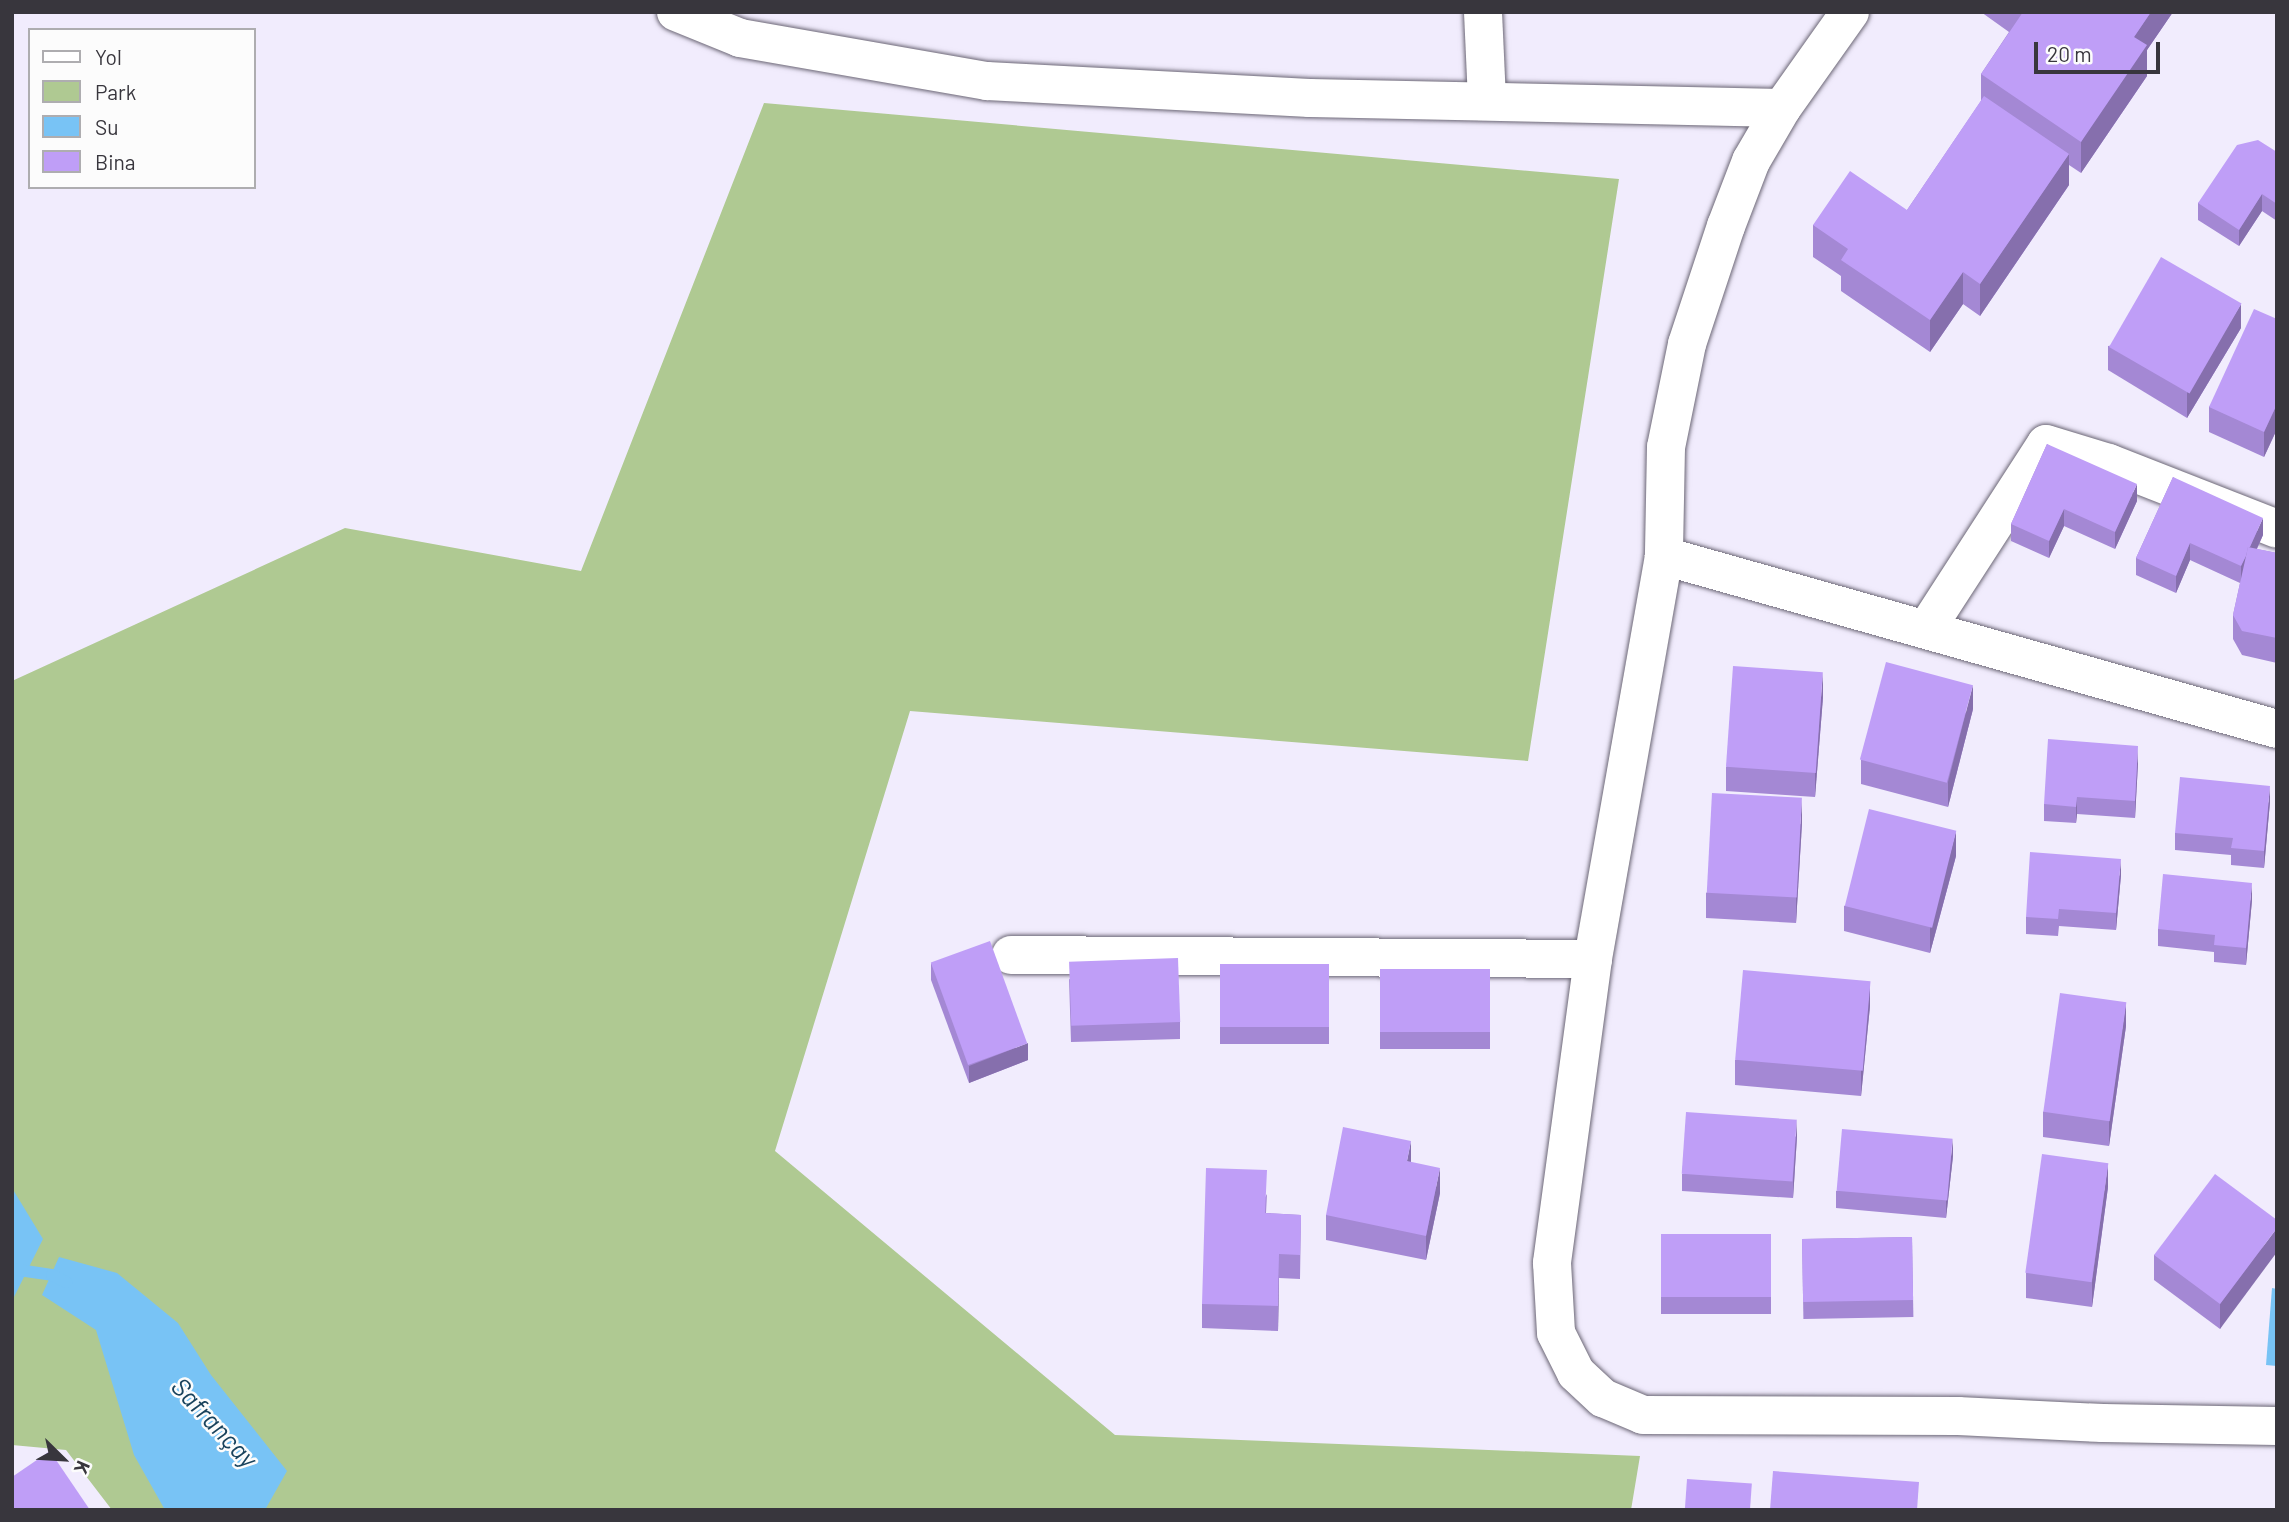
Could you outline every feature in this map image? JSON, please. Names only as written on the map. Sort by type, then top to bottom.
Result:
[{"type":"street","points":[[676,12],[740,38],[987,81],[1310,98],[1782,108]]},
{"type":"street","points":[[1483,12],[1487,101]]},
{"type":"street","points":[[1850,12],[1782,108],[1752,161],[1738,194],[1687,344],[1666,447],[1664,556],[1593,959],[1552,1264],[1556,1333],[1576,1373],[1603,1398],[1643,1415],[1958,1416],[2103,1423],[2277,1426]]},
{"type":"street","points":[[1927,628],[2046,444],[2109,463],[2277,529]]},
{"type":"street","points":[[1664,556],[1927,628],[2243,722],[2277,729]]},
{"type":"street","points":[[1011,955],[1593,959]]},
{"type":"green space","points":[[764,103],[1619,179],[1528,761],[910,711],[775,1151],[1115,1435],[1640,1456],[1631,1510],[112,1510],[66,1450],[12,1445],[12,681],[345,528],[581,571]]},
{"type":"water","points":[[12,1188],[43,1239],[12,1301]]},
{"type":"water","points":[[59,1257],[117,1273],[178,1323],[211,1375],[287,1471],[265,1510],[165,1510],[134,1455],[96,1330],[42,1295]]},
{"type":"water","points":[[2272,1288],[2277,1289],[2277,1366],[2266,1365]]},
{"type":"building","points":[[2023,12],[2151,12],[2134,37],[2147,45],[2081,142],[1981,74]]},
{"type":"building","points":[[1984,96],[2069,154],[1980,284],[1963,272],[1930,320],[1841,260],[1848,249],[1813,225],[1850,171],[1907,210]]},
{"type":"building","points":[[2258,140],[2277,152],[2277,204],[2262,194],[2239,230],[2198,203],[2237,145]]},
{"type":"building","points":[[2161,257],[2242,304],[2190,394],[2109,347]]},
{"type":"building","points":[[2254,309],[2277,319],[2277,404],[2264,432],[2209,407]]},
{"type":"building","points":[[2047,444],[2137,484],[2115,532],[2064,509],[2049,541],[2011,524]]},
{"type":"building","points":[[2173,477],[2263,518],[2241,566],[2190,543],[2176,576],[2136,558]]},
{"type":"building","points":[[2248,547],[2277,553],[2277,638],[2242,631],[2233,615]]},
{"type":"building","points":[[1886,662],[1973,685],[1947,783],[1860,760]]},
{"type":"building","points":[[1733,666],[1823,672],[1816,773],[1726,767]]},
{"type":"building","points":[[2048,739],[2138,746],[2135,801],[2077,797],[2076,807],[2044,804]]},
{"type":"building","points":[[2180,777],[2270,786],[2264,851],[2231,848],[2233,838],[2175,833]]},
{"type":"building","points":[[1712,793],[1802,798],[1797,898],[1707,893]]},
{"type":"building","points":[[1869,809],[1956,831],[1932,928],[1845,906]]},
{"type":"building","points":[[2030,852],[2121,859],[2116,913],[2059,909],[2058,919],[2026,917]]},
{"type":"building","points":[[2163,874],[2252,883],[2246,948],[2214,945],[2215,935],[2158,929]]},
{"type":"building","points":[[990,941],[1027,1043],[968,1065],[931,963]]},
{"type":"building","points":[[1178,958],[1180,1022],[1071,1026],[1069,962]]},
{"type":"building","points":[[1220,964],[1329,964],[1329,1027],[1220,1027]]},
{"type":"building","points":[[1380,969],[1490,969],[1490,1032],[1380,1032]]},
{"type":"building","points":[[1743,970],[1871,981],[1863,1071],[1735,1060]]},
{"type":"building","points":[[2060,993],[2126,1002],[2110,1121],[2043,1112]]},
{"type":"building","points":[[1686,1112],[1797,1120],[1792,1182],[1682,1174]]},
{"type":"building","points":[[1343,1127],[1411,1141],[1407,1161],[1440,1168],[1426,1236],[1326,1215]]},
{"type":"building","points":[[1842,1129],[1953,1139],[1947,1200],[1837,1191]]},
{"type":"building","points":[[2042,1154],[2108,1163],[2092,1282],[2025,1273]]},
{"type":"building","points":[[1206,1168],[1267,1170],[1265,1213],[1301,1215],[1300,1255],[1279,1254],[1278,1306],[1202,1304]]},
{"type":"building","points":[[2215,1174],[2277,1220],[2277,1228],[2220,1304],[2154,1255]]},
{"type":"building","points":[[1661,1234],[1771,1234],[1771,1297],[1661,1297]]},
{"type":"building","points":[[1912,1237],[1913,1300],[1803,1302],[1802,1239]]},
{"type":"building","points":[[50,1451],[90,1510],[12,1510],[12,1477]]},
{"type":"building","points":[[1773,1471],[1919,1482],[1917,1510],[1770,1510]]},
{"type":"building","points":[[1687,1479],[1752,1484],[1750,1510],[1685,1510]]},
{"type":"waterway","name":"Safrançay","points":[[12,1269],[52,1275],[66,1282]]}]
